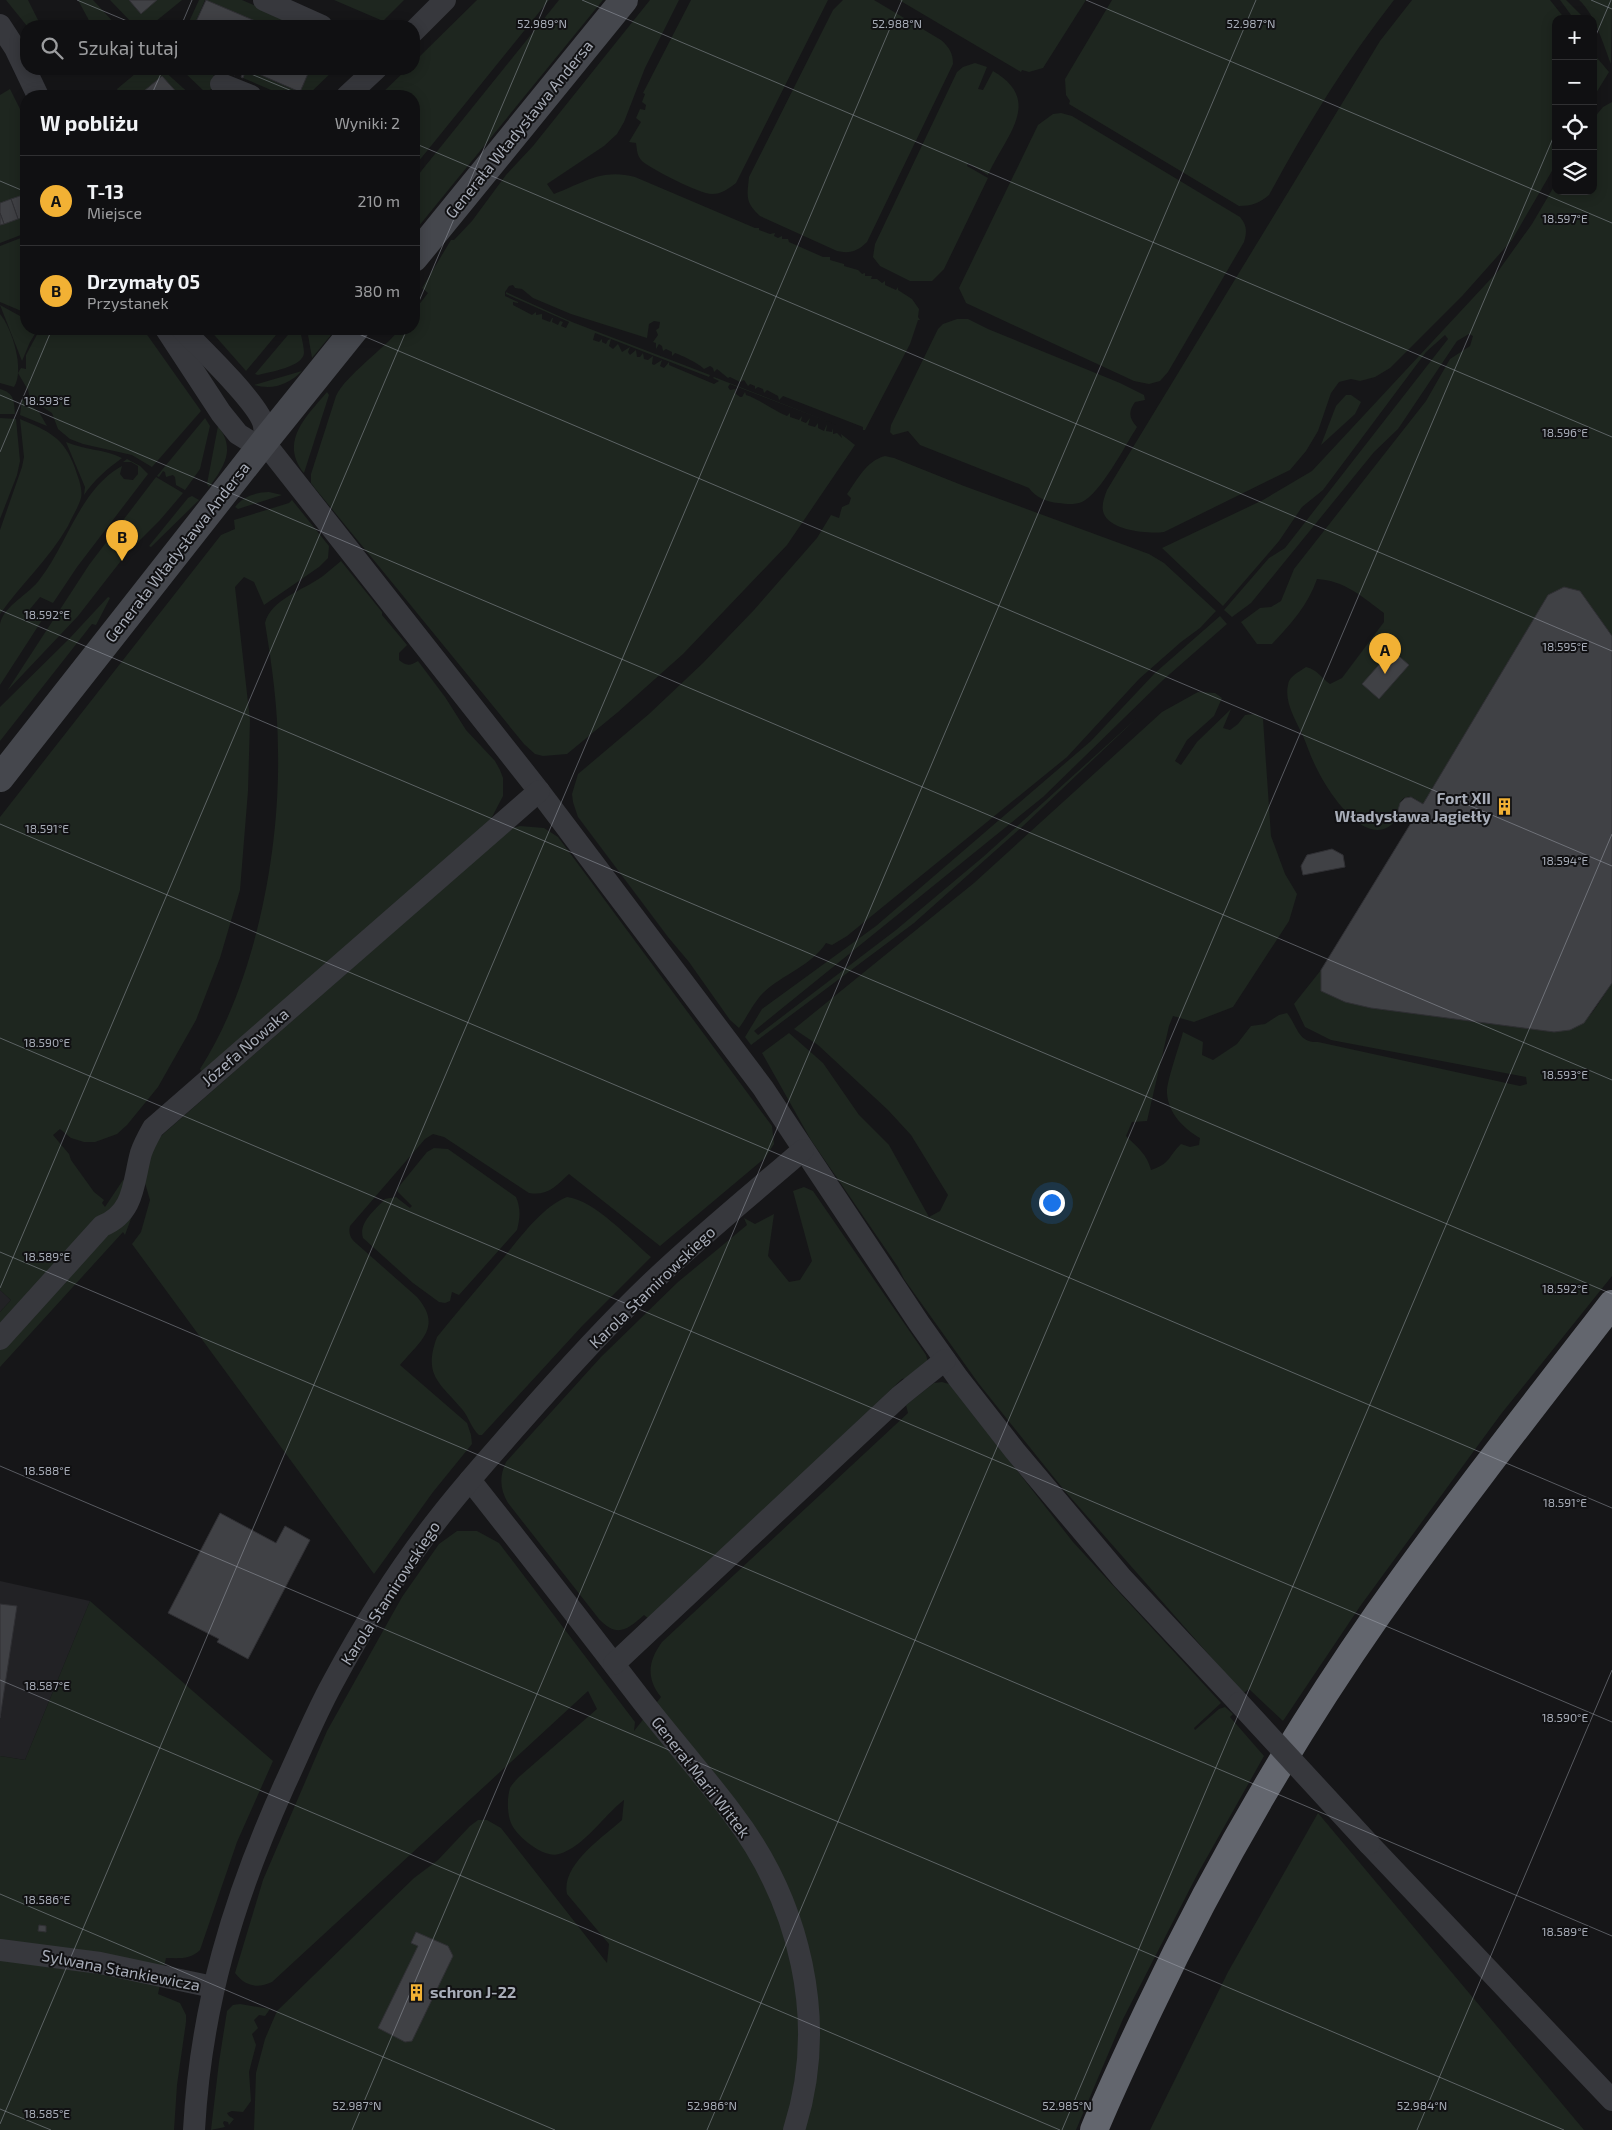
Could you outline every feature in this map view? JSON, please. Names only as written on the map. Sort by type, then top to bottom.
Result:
[{"type":"highway","points":[[1094,2130],[1107,2098],[1184,1936],[1233,1845],[1284,1758],[1363,1637],[1426,1549],[1612,1304]]},
{"type":"main road","name":"Generała Władysława Andersa","points":[[420,251],[624,0]]},
{"type":"main road","name":"Generała Władysława Andersa","points":[[0,778],[350,335]]},
{"type":"street","points":[[264,0],[309,20]]},
{"type":"street","points":[[420,25],[445,0]]},
{"type":"street","points":[[0,25],[13,43],[20,58]]},
{"type":"street","points":[[28,75],[35,90]]},
{"type":"street","points":[[353,90],[370,75]]},
{"type":"street","points":[[221,84],[236,90]]},
{"type":"street","points":[[170,335],[221,413],[238,434],[252,442],[264,442]]},
{"type":"street","points":[[188,335],[235,384],[258,412],[264,425],[264,442],[539,791],[763,1088],[945,1360],[1015,1450],[1122,1578],[1369,1844],[1612,2100]]},
{"type":"street","name":"Józefa Nowaka","points":[[0,1339],[102,1226],[118,1217],[134,1188],[141,1154],[153,1128],[539,791]]},
{"type":"street","name":"Karola Stamirowskiego","points":[[194,2130],[196,2082],[213,1988],[232,1916],[260,1840],[331,1686],[398,1576],[435,1522],[557,1380],[650,1284],[803,1150]]},
{"type":"street","points":[[614,1664],[900,1396],[945,1360]]},
{"type":"street","name":"Generał Marii Wittek","points":[[470,1480],[733,1814],[758,1851],[785,1906],[797,1941],[803,1967],[808,2017],[806,2071],[794,2130]]},
{"type":"street","name":"Sylwana Stankiewicza","points":[[0,1950],[100,1962],[213,1988]]},
{"type":"shaded area","points":[[6,0],[28,0],[38,20],[22,20]]},
{"type":"shaded area","points":[[78,0],[93,0],[111,20],[89,20]]},
{"type":"shaded area","points":[[110,0],[129,0],[141,14],[157,0],[182,0],[157,20],[129,20]]},
{"type":"shaded area","points":[[199,0],[205,0],[197,20],[190,20]]},
{"type":"shaded area","points":[[206,0],[242,0],[289,20],[253,20]]},
{"type":"shaded area","points":[[334,0],[404,0],[384,20]]},
{"type":"shaded area","points":[[477,0],[549,0],[420,160],[420,90],[385,90],[401,75],[420,75],[420,56]]},
{"type":"shaded area","points":[[559,0],[603,0],[420,225],[420,173]]},
{"type":"shaded area","points":[[650,0],[679,0],[645,68],[624,122],[617,134],[604,146],[547,184],[554,194],[584,181],[612,174],[635,177],[755,228],[759,228],[759,230],[770,234],[775,233],[774,236],[778,238],[782,236],[782,239],[788,239],[789,242],[823,257],[830,257],[830,260],[858,270],[862,274],[865,273],[865,276],[872,276],[871,279],[877,279],[882,283],[885,281],[885,285],[896,290],[898,287],[898,290],[912,299],[919,309],[918,317],[920,320],[918,320],[910,344],[865,430],[863,430],[863,427],[783,396],[779,400],[778,396],[767,390],[764,393],[763,389],[758,387],[755,389],[755,386],[750,384],[748,386],[744,380],[740,382],[730,377],[728,378],[717,369],[714,372],[710,366],[704,369],[695,362],[678,354],[675,353],[672,356],[672,352],[666,349],[663,351],[662,346],[659,344],[656,349],[656,343],[653,342],[658,335],[656,330],[659,328],[660,322],[654,321],[649,324],[647,338],[571,314],[533,298],[522,289],[515,288],[513,285],[509,286],[505,292],[505,296],[518,302],[513,302],[513,305],[532,315],[536,312],[536,315],[542,314],[542,319],[550,322],[553,318],[552,322],[558,325],[560,321],[563,322],[561,326],[566,328],[569,322],[506,294],[506,292],[572,322],[710,375],[709,377],[611,339],[609,346],[613,349],[618,344],[622,352],[630,347],[628,352],[630,355],[636,350],[637,357],[640,357],[643,353],[644,359],[648,360],[653,356],[652,364],[654,365],[662,360],[660,366],[664,368],[669,362],[669,365],[714,384],[719,381],[714,377],[837,425],[730,384],[728,387],[730,390],[736,389],[735,393],[740,397],[745,392],[746,395],[787,416],[790,413],[790,417],[799,420],[802,416],[801,421],[806,423],[810,418],[808,425],[815,427],[818,423],[818,428],[824,431],[827,424],[826,431],[832,432],[833,428],[833,434],[837,433],[842,438],[841,434],[855,445],[787,545],[683,654],[567,754],[543,756],[535,754],[524,744],[311,483],[311,474],[336,396],[341,388],[356,371],[395,335],[420,335],[420,303],[428,293],[422,288],[451,240],[454,240],[472,221],[506,175],[533,146]],"holes":[[[595,333],[611,339],[606,344],[602,342],[602,339],[599,342],[593,340]]]},
{"type":"shaded area","points":[[691,0],[828,0],[736,183],[725,191],[716,194],[697,190],[655,170],[640,159],[636,143],[629,142],[641,122],[636,118],[640,109],[645,110],[646,105],[642,102],[645,94],[643,93]]},
{"type":"shaded area","points":[[843,0],[874,0],[941,40],[950,50],[953,64],[867,242],[857,250],[850,252],[837,251],[760,216],[748,199],[749,177],[833,10]]},
{"type":"shaded area","points":[[899,0],[1086,0],[1043,68],[1029,72],[1022,70],[1021,72]]},
{"type":"shaded area","points":[[1112,0],[1394,0],[1359,47],[1327,95],[1269,195],[1255,204],[1239,206],[1069,104],[1070,101],[1066,95],[1065,79]]},
{"type":"shaded area","points":[[1412,0],[1550,0],[1562,15],[1552,15],[1552,171],[1512,240],[1463,295],[1390,368],[1375,377],[1360,381],[1351,379],[1339,382],[1331,393],[1318,431],[1306,451],[1290,470],[1164,532],[1141,532],[1116,525],[1105,516],[1103,510],[1107,490],[1380,41]]},
{"type":"shaded area","points":[[1560,0],[1566,0],[1581,15],[1571,15]]},
{"type":"shaded area","points":[[1579,0],[1612,0],[1611,64],[1597,28],[1597,15],[1591,15]]},
{"type":"shaded area","points":[[1597,58],[1609,72],[1597,92]]},
{"type":"shaded area","points":[[975,63],[987,67],[978,89],[983,90],[993,71],[1008,82],[1016,94],[1019,107],[1016,119],[988,175],[968,163],[967,166],[988,178],[944,269],[932,281],[910,281],[880,266],[873,257],[875,244],[957,72],[963,67]]},
{"type":"shaded area","points":[[134,75],[169,75],[185,90],[175,90],[162,76],[145,90],[117,89]]},
{"type":"shaded area","points":[[187,75],[214,75],[211,83],[215,86],[210,90],[203,90]]},
{"type":"shaded area","points":[[244,75],[260,75],[295,90],[271,90],[243,78]]},
{"type":"shaded area","points":[[307,75],[329,75],[313,90],[301,90]]},
{"type":"shaded area","points":[[10,89],[20,109],[20,235],[0,243],[0,95]]},
{"type":"shaded area","points":[[1612,102],[1612,636],[1580,591],[1564,587],[1548,595],[1423,804],[1411,797],[1404,798],[1398,809],[1399,816],[1388,827],[1377,830],[1365,827],[1353,819],[1342,807],[1324,782],[1291,711],[1287,691],[1290,679],[1306,667],[1316,672],[1330,684],[1342,678],[1384,622],[1384,613],[1345,586],[1317,579],[1304,606],[1272,644],[1257,644],[1241,622],[1260,608],[1271,607],[1281,601],[1294,569],[1426,401],[1450,359],[1470,346],[1473,336],[1469,334],[1457,341],[1398,429],[1374,452],[1251,603],[1232,617],[1224,610],[1269,558],[1285,548],[1448,339],[1445,335],[1426,352],[1323,490],[1302,507],[1279,541],[1223,606],[1162,548],[1263,500],[1312,471],[1499,270],[1532,224],[1552,190],[1552,195],[1597,195],[1597,114],[1603,107]]},
{"type":"shaded area","points":[[1061,113],[1072,116],[1240,217],[1244,223],[1246,232],[1244,242],[1168,372],[1160,381],[1149,384],[1134,381],[966,303],[959,288],[1038,125],[1053,114]]},
{"type":"shaded area","points":[[20,238],[20,310],[0,302],[0,246]]},
{"type":"shaded area","points":[[0,305],[20,316],[20,335],[34,335],[22,361]]},
{"type":"shaded area","points":[[0,314],[9,329],[16,349],[18,370],[14,387],[0,383]]},
{"type":"shaded area","points":[[957,319],[968,319],[1120,383],[1144,395],[1145,400],[1135,402],[1130,412],[1132,421],[1137,427],[1104,480],[1082,502],[1073,504],[1050,502],[1035,494],[1029,488],[920,445],[908,431],[893,435],[890,432],[891,425],[938,329],[943,324]]},
{"type":"shaded area","points":[[37,335],[147,335],[201,411],[152,467],[132,455],[83,444],[70,439],[58,429],[52,413],[30,399],[28,390],[18,373],[21,368],[26,369],[26,355]]},
{"type":"shaded area","points":[[214,335],[276,335],[246,371]]},
{"type":"shaded area","points":[[288,335],[301,335],[304,353],[298,362],[285,368],[258,375],[255,374]]},
{"type":"shaded area","points":[[308,335],[331,335],[312,358]]},
{"type":"shaded area","points":[[302,371],[291,380],[280,385],[268,387],[254,385]]},
{"type":"shaded area","points":[[0,389],[11,395],[15,414],[0,414]]},
{"type":"shaded area","points":[[327,392],[329,395],[304,473],[297,461],[294,450],[295,440],[304,420]]},
{"type":"shaded area","points":[[1346,395],[1351,395],[1361,402],[1355,414],[1321,445],[1336,406]]},
{"type":"shaded area","points":[[22,399],[39,412],[47,426],[20,415]]},
{"type":"shaded area","points":[[0,418],[16,419],[20,461],[17,475],[0,519]]},
{"type":"shaded area","points":[[205,418],[210,426],[200,469],[185,490],[176,485],[173,475],[166,477],[163,471],[159,477],[157,476]]},
{"type":"shaded area","points":[[20,419],[54,436],[66,449],[71,457],[80,483],[81,498],[77,509],[60,538],[0,614],[0,530],[24,457]]},
{"type":"shaded area","points":[[218,426],[226,442],[226,458],[209,487],[207,484]]},
{"type":"shaded area","points":[[66,442],[122,458],[101,475],[84,495],[85,487]]},
{"type":"shaded area","points":[[885,456],[1149,554],[1164,563],[1216,611],[1200,628],[1139,679],[1067,757],[847,936],[832,945],[826,943],[813,958],[771,986],[763,993],[739,1028],[730,1020],[689,962],[578,817],[572,794],[578,774],[649,714],[703,663],[754,610],[817,538],[831,515],[839,518],[842,507],[849,504],[851,498],[847,494],[863,471],[878,458]]},
{"type":"shaded area","points":[[127,459],[140,466],[148,474],[77,567],[53,603],[40,597],[30,609],[44,617],[0,685],[0,624],[2,617],[40,579],[95,488],[122,466],[120,474],[124,479],[133,480],[138,474],[138,466],[131,462],[123,462]]},
{"type":"shaded area","points":[[156,477],[183,493],[160,520],[127,553],[78,616],[7,691],[89,565]]},
{"type":"shaded area","points":[[269,492],[282,495],[238,509],[235,507],[241,500],[250,496]]},
{"type":"shaded area","points":[[192,496],[199,500],[151,547],[149,546],[188,498]]},
{"type":"shaded area","points":[[292,500],[329,546],[328,558],[319,567],[264,605],[254,582],[244,577],[235,587],[250,720],[248,791],[240,890],[220,958],[196,1020],[158,1087],[127,1125],[117,1134],[95,1142],[84,1142],[71,1138],[60,1129],[53,1135],[69,1154],[71,1160],[94,1192],[104,1200],[102,1203],[105,1207],[123,1180],[127,1182],[136,1205],[125,1235],[123,1232],[0,1367],[0,1312],[11,1300],[0,1290],[0,817],[221,535],[235,529],[234,520],[289,503]]},
{"type":"shaded area","points":[[341,561],[407,645],[399,653],[399,660],[408,665],[418,661],[445,697],[466,730],[495,761],[503,778],[503,796],[491,819],[204,1073],[200,1069],[219,1035],[236,998],[249,958],[269,874],[274,832],[278,752],[274,687],[265,623],[268,615],[281,601],[323,576]]},
{"type":"shaded area","points":[[108,597],[110,598],[96,625],[92,624],[0,741],[0,707],[69,639]]},
{"type":"shaded area","points":[[1220,616],[1227,624],[1163,680],[1043,797],[754,1031],[758,1035],[896,930],[983,857],[1138,717],[1023,826],[914,923],[751,1045],[745,1037],[762,1009],[876,926],[1091,741],[1155,673]]},
{"type":"shaded area","points":[[1198,692],[1215,693],[1222,698],[1214,716],[1187,740],[1175,761],[1181,765],[1197,742],[1231,709],[1223,728],[1230,730],[1245,715],[1255,714],[1263,719],[1271,836],[1285,874],[1297,894],[1289,921],[1233,1007],[1194,1022],[1173,1016],[1147,1121],[1132,1122],[1126,1136],[1144,1155],[1151,1170],[1166,1162],[1181,1144],[1190,1147],[1199,1145],[1200,1138],[1188,1130],[1174,1114],[1170,1107],[1167,1093],[1183,1032],[1203,1042],[1202,1055],[1213,1060],[1237,1044],[1251,1026],[1265,1024],[1279,1015],[1287,1013],[1302,1037],[1311,1042],[1520,1086],[1527,1084],[1526,1077],[1331,1040],[1305,1027],[1294,1004],[1321,970],[1321,991],[1345,1002],[1371,1008],[1554,1032],[1566,1030],[1583,1022],[1595,1009],[1612,983],[1612,1276],[1501,1414],[1361,1605],[1283,1721],[1249,1689],[1244,1693],[1232,1681],[1064,1490],[979,1384],[904,1279],[898,1267],[811,1140],[762,1053],[789,1033],[823,1063],[859,1115],[889,1145],[929,1217],[940,1211],[948,1195],[911,1135],[888,1110],[818,1045],[794,1029],[974,883],[1162,712]]},
{"type":"shaded area","points":[[520,826],[544,828],[558,837],[772,1126],[774,1144],[765,1158],[660,1246],[569,1174],[556,1186],[547,1191],[536,1194],[529,1193],[444,1137],[433,1134],[425,1139],[349,1229],[355,1242],[417,1297],[425,1308],[428,1317],[426,1333],[400,1365],[467,1423],[472,1444],[433,1492],[374,1574],[132,1244],[141,1232],[150,1200],[143,1176],[153,1143],[512,828]]},
{"type":"shaded area","points":[[434,1148],[448,1149],[516,1197],[519,1210],[517,1230],[459,1295],[452,1292],[450,1301],[445,1303],[439,1302],[413,1283],[363,1238],[362,1232],[368,1217],[385,1199],[396,1197],[410,1208],[412,1206],[397,1189],[427,1152]]},
{"type":"shaded area","points":[[804,1187],[813,1191],[926,1355],[928,1362],[914,1377],[902,1379],[649,1619],[644,1615],[627,1628],[622,1630],[611,1629],[599,1619],[508,1503],[501,1483],[506,1462],[601,1357],[678,1282],[747,1225],[744,1218],[755,1224],[774,1214],[768,1256],[789,1282],[800,1280],[812,1261],[793,1191]]},
{"type":"shaded area","points":[[567,1197],[589,1205],[651,1257],[583,1325],[482,1435],[479,1435],[464,1412],[436,1377],[432,1360],[437,1337],[530,1226],[548,1209]]},
{"type":"shaded area","points":[[0,1290],[11,1300],[0,1312]]},
{"type":"shaded area","points":[[942,1382],[949,1384],[1073,1542],[1221,1703],[1194,1728],[1195,1730],[1219,1709],[1225,1707],[1233,1714],[1230,1717],[1264,1756],[1197,1875],[1123,2019],[1076,2130],[254,2130],[256,2073],[265,2039],[277,2011],[414,1878],[438,1860],[478,1820],[487,1820],[501,1828],[607,1963],[609,1944],[567,1894],[567,1883],[576,1863],[594,1844],[622,1820],[624,1800],[577,1845],[553,1855],[539,1850],[518,1834],[511,1823],[508,1810],[510,1788],[520,1776],[597,1709],[588,1691],[272,1982],[256,1986],[243,1981],[235,1973],[263,1880],[327,1731],[402,1597],[439,1544],[457,1531],[477,1531],[499,1543],[635,1722],[634,1731],[661,1697],[653,1683],[651,1670],[654,1656],[662,1642],[908,1413],[906,1405],[934,1383]]},
{"type":"shaded area","points":[[0,1581],[90,1601],[25,1760],[0,1756]]},
{"type":"shaded area","points":[[90,1601],[273,1761],[237,1842],[200,1950],[188,1957],[166,1958],[158,1994],[180,2003],[186,2015],[177,2085],[174,2130],[0,2130],[0,1756],[25,1760]]},
{"type":"shaded area","points":[[1318,1813],[1584,2130],[1150,2130],[1228,1972]]},
{"type":"shaded area","points":[[240,2004],[270,2009],[265,2016],[259,2015],[254,2020],[258,2028],[252,2034],[256,2045],[249,2072],[251,2101],[243,2112],[232,2111],[227,2113],[234,2119],[229,2125],[228,2122],[224,2121],[225,2127],[211,2130],[227,2011],[233,2005]]},
{"type":"building","points":[[129,0],[157,0],[141,14]]},
{"type":"building","points":[[206,0],[253,20],[197,20]]},
{"type":"building","points":[[261,75],[307,75],[301,90],[295,90]]},
{"type":"building","points":[[162,76],[175,90],[145,90]]},
{"type":"building","points":[[20,196],[20,218],[18,219],[11,199]]},
{"type":"building","points":[[11,199],[18,219],[4,224],[0,213],[0,203]]},
{"type":"building","points":[[0,213],[4,224],[0,225]]},
{"type":"building","name":"Fort XII Władysława Jagiełły","points":[[1564,587],[1580,591],[1612,636],[1612,983],[1584,1023],[1570,1030],[1554,1032],[1371,1008],[1345,1002],[1321,991],[1321,970],[1411,823],[1399,816],[1400,803],[1405,798],[1411,797],[1423,804],[1548,595]]},
{"type":"building","points":[[1392,650],[1409,665],[1379,699],[1362,684]]},
{"type":"building","points":[[1332,849],[1343,855],[1345,867],[1303,875],[1301,866],[1307,855]]},
{"type":"building","points":[[220,1513],[276,1543],[285,1526],[310,1540],[248,1659],[217,1642],[219,1639],[168,1613]]},
{"type":"building","points":[[0,1604],[17,1606],[0,1718]]},
{"type":"building","points":[[39,1925],[46,1926],[46,1932],[38,1931]]},
{"type":"building","name":"schron J-22","points":[[416,1932],[448,1946],[453,1956],[412,2041],[405,2042],[378,2028],[418,1946],[411,1943]]},
{"type":"place","name":"Drzymały 05","points":[[122,561]]},
{"type":"place","name":"T-13","points":[[1385,674]]},
{"type":"place","name":"Fort XII Władysława Jagiełły","points":[[1505,807]]},
{"type":"place","name":"schron J-22","points":[[416,1992]]}]
